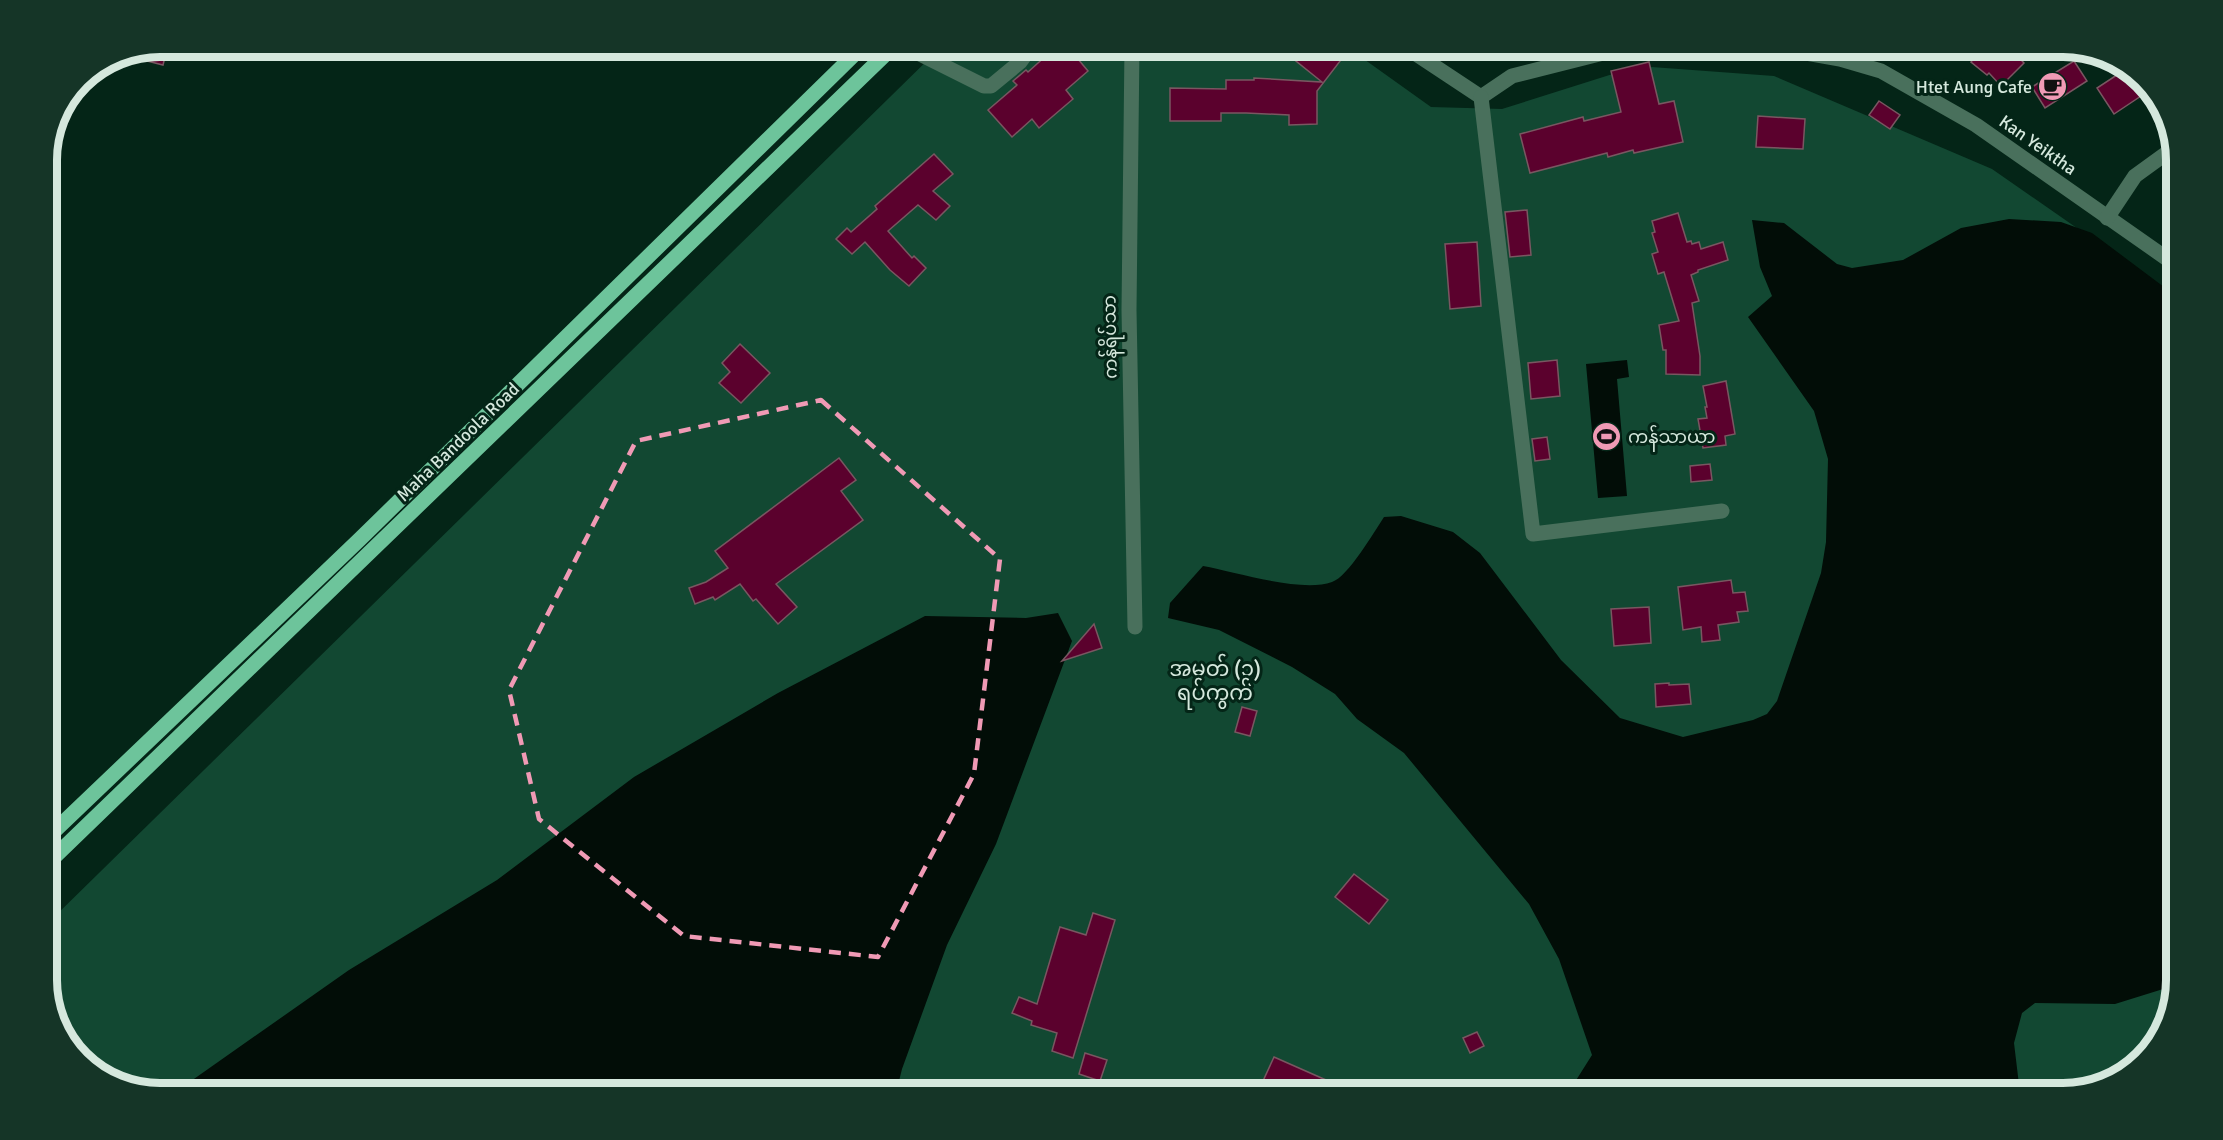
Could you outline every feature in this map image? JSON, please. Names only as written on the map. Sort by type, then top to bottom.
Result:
[{"type":"main road","name":"Maha Bandoola Road","points":[[57,828],[368,531],[852,57]]},
{"type":"main road","name":"Maha Bandoola Road","points":[[57,854],[883,57]]},
{"type":"street","points":[[925,57],[976,83],[991,86],[1024,57]]},
{"type":"street","name":"ကန်ရိပ်သာ","points":[[1132,57],[1129,310],[1135,627]]},
{"type":"street","points":[[1420,57],[1480,97],[1533,534],[1722,511]]},
{"type":"street","points":[[1480,97],[1512,76],[1587,57]]},
{"type":"street","name":"Kan Yeiktha","points":[[1850,57],[1881,71],[1976,125],[2166,258]]},
{"type":"street","points":[[2107,218],[2136,176],[2166,154]]},
{"type":"highlighted area","points":[[821,400],[1000,559],[974,774],[878,957],[684,936],[539,819],[509,690],[636,441]]},
{"type":"green space","points":[[931,57],[1361,57],[1431,107],[1502,109],[1638,66],[1774,76],[1992,169],[2166,290],[2165,994],[2163,1007],[2155,1026],[2141,1048],[2115,1069],[2090,1080],[2063,1083],[146,1082],[133,1080],[103,1066],[82,1048],[68,1026],[62,1013],[57,987],[57,914]]},
{"type":"shaded area","points":[[2009,219],[2061,222],[2092,233],[2166,288],[2165,988],[2115,1004],[2035,1003],[2022,1013],[2014,1043],[2019,1083],[1574,1083],[1592,1055],[1559,959],[1529,904],[1404,753],[1357,719],[1335,694],[1292,667],[1219,630],[1168,618],[1170,603],[1203,566],[1286,583],[1319,585],[1332,582],[1353,563],[1384,517],[1401,516],[1453,532],[1480,553],[1561,660],[1620,718],[1683,737],[1753,720],[1767,714],[1777,701],[1821,573],[1826,542],[1828,459],[1814,411],[1748,317],[1772,296],[1760,267],[1752,220],[1784,223],[1837,264],[1852,268],[1903,260],[1961,228]]},
{"type":"shaded area","name":"ကန်သာယာ","points":[[1627,360],[1629,377],[1617,379],[1627,496],[1598,498],[1586,364]]},
{"type":"shaded area","points":[[1058,613],[1072,641],[996,844],[947,945],[898,1083],[188,1083],[349,970],[497,880],[634,777],[778,693],[925,616],[1026,618]]},
{"type":"building","points":[[165,57],[163,65],[140,59]]},
{"type":"building","points":[[1045,57],[1076,57],[1088,71],[1066,90],[1073,99],[1039,128],[1032,119],[1012,137],[988,110],[1017,85],[1013,81],[1026,70],[1028,72]]},
{"type":"building","points":[[1299,57],[1343,57],[1317,91],[1317,124],[1289,125],[1289,115],[1246,113],[1221,113],[1221,121],[1170,121],[1170,88],[1226,89],[1226,80],[1254,80],[1254,78],[1322,82],[1296,61]]},
{"type":"building","points":[[1975,57],[2018,57],[2024,63],[2001,86],[1989,73],[1987,75],[1971,62]]},
{"type":"building","points":[[2074,61],[2087,81],[2045,108],[2032,87]]},
{"type":"building","points":[[1649,62],[1659,104],[1674,101],[1683,142],[1634,153],[1633,150],[1608,157],[1607,153],[1530,173],[1520,134],[1583,117],[1584,121],[1621,112],[1611,71]]},
{"type":"building","points":[[2119,74],[2143,95],[2114,114],[2097,88]]},
{"type":"building","points":[[1879,101],[1900,115],[1890,129],[1869,115]]},
{"type":"building","points":[[1758,116],[1805,119],[1803,149],[1756,147]]},
{"type":"building","points":[[934,154],[953,174],[933,191],[950,206],[936,220],[918,205],[888,231],[912,258],[914,256],[926,268],[909,286],[890,270],[865,242],[852,254],[836,239],[847,228],[851,232],[877,209],[875,206]]},
{"type":"building","points":[[1527,210],[1531,255],[1510,257],[1505,212]]},
{"type":"building","points":[[1678,213],[1687,242],[1691,241],[1692,244],[1699,242],[1701,249],[1723,242],[1728,260],[1698,270],[1691,275],[1699,301],[1692,303],[1700,356],[1700,375],[1666,374],[1666,350],[1663,350],[1659,325],[1679,321],[1664,272],[1658,274],[1652,254],[1658,252],[1652,233],[1655,232],[1652,221]]},
{"type":"building","points":[[1477,242],[1481,306],[1450,309],[1445,244]]},
{"type":"building","points":[[740,344],[770,373],[741,403],[719,383],[730,372],[722,363]]},
{"type":"building","points":[[1557,360],[1560,396],[1531,399],[1528,363]]},
{"type":"building","points":[[1726,381],[1735,434],[1725,436],[1726,445],[1703,448],[1698,419],[1707,418],[1703,386]]},
{"type":"building","points":[[1547,437],[1550,459],[1535,461],[1532,439]]},
{"type":"building","points":[[839,458],[856,480],[841,491],[863,520],[776,584],[797,607],[778,624],[756,599],[753,601],[740,584],[715,600],[713,597],[695,604],[689,588],[706,582],[728,568],[715,551]]},
{"type":"building","points":[[1710,464],[1712,480],[1691,482],[1690,466]]},
{"type":"building","points":[[1731,580],[1733,593],[1745,592],[1748,611],[1737,612],[1739,622],[1718,625],[1720,640],[1702,642],[1701,627],[1683,630],[1678,587]]},
{"type":"building","points":[[1649,607],[1651,643],[1614,646],[1611,609]]},
{"type":"building","points":[[1094,624],[1102,648],[1062,661]]},
{"type":"building","points":[[1669,683],[1669,685],[1689,684],[1691,704],[1656,707],[1655,684]]},
{"type":"building","points":[[1242,707],[1257,711],[1250,736],[1235,732]]},
{"type":"building","points":[[1354,874],[1388,900],[1369,924],[1335,897]]},
{"type":"building","points":[[1093,913],[1115,920],[1073,1058],[1052,1051],[1057,1033],[1031,1025],[1032,1021],[1012,1013],[1019,997],[1037,1004],[1060,927],[1086,935]]},
{"type":"building","points":[[1477,1032],[1484,1046],[1470,1053],[1463,1038]]},
{"type":"building","points":[[1085,1053],[1107,1060],[1100,1081],[1079,1074]]},
{"type":"building","points":[[1274,1057],[1326,1080],[1325,1083],[1262,1083]]},
{"type":"place","name":"Htet Aung Cafe","points":[[2053,87]]},
{"type":"place","name":"ကန်သာယာ","points":[[1607,437]]},
{"type":"district","name":"အမှတ် (၃) ရပ်ကွက်","points":[[1215,681]]}]
